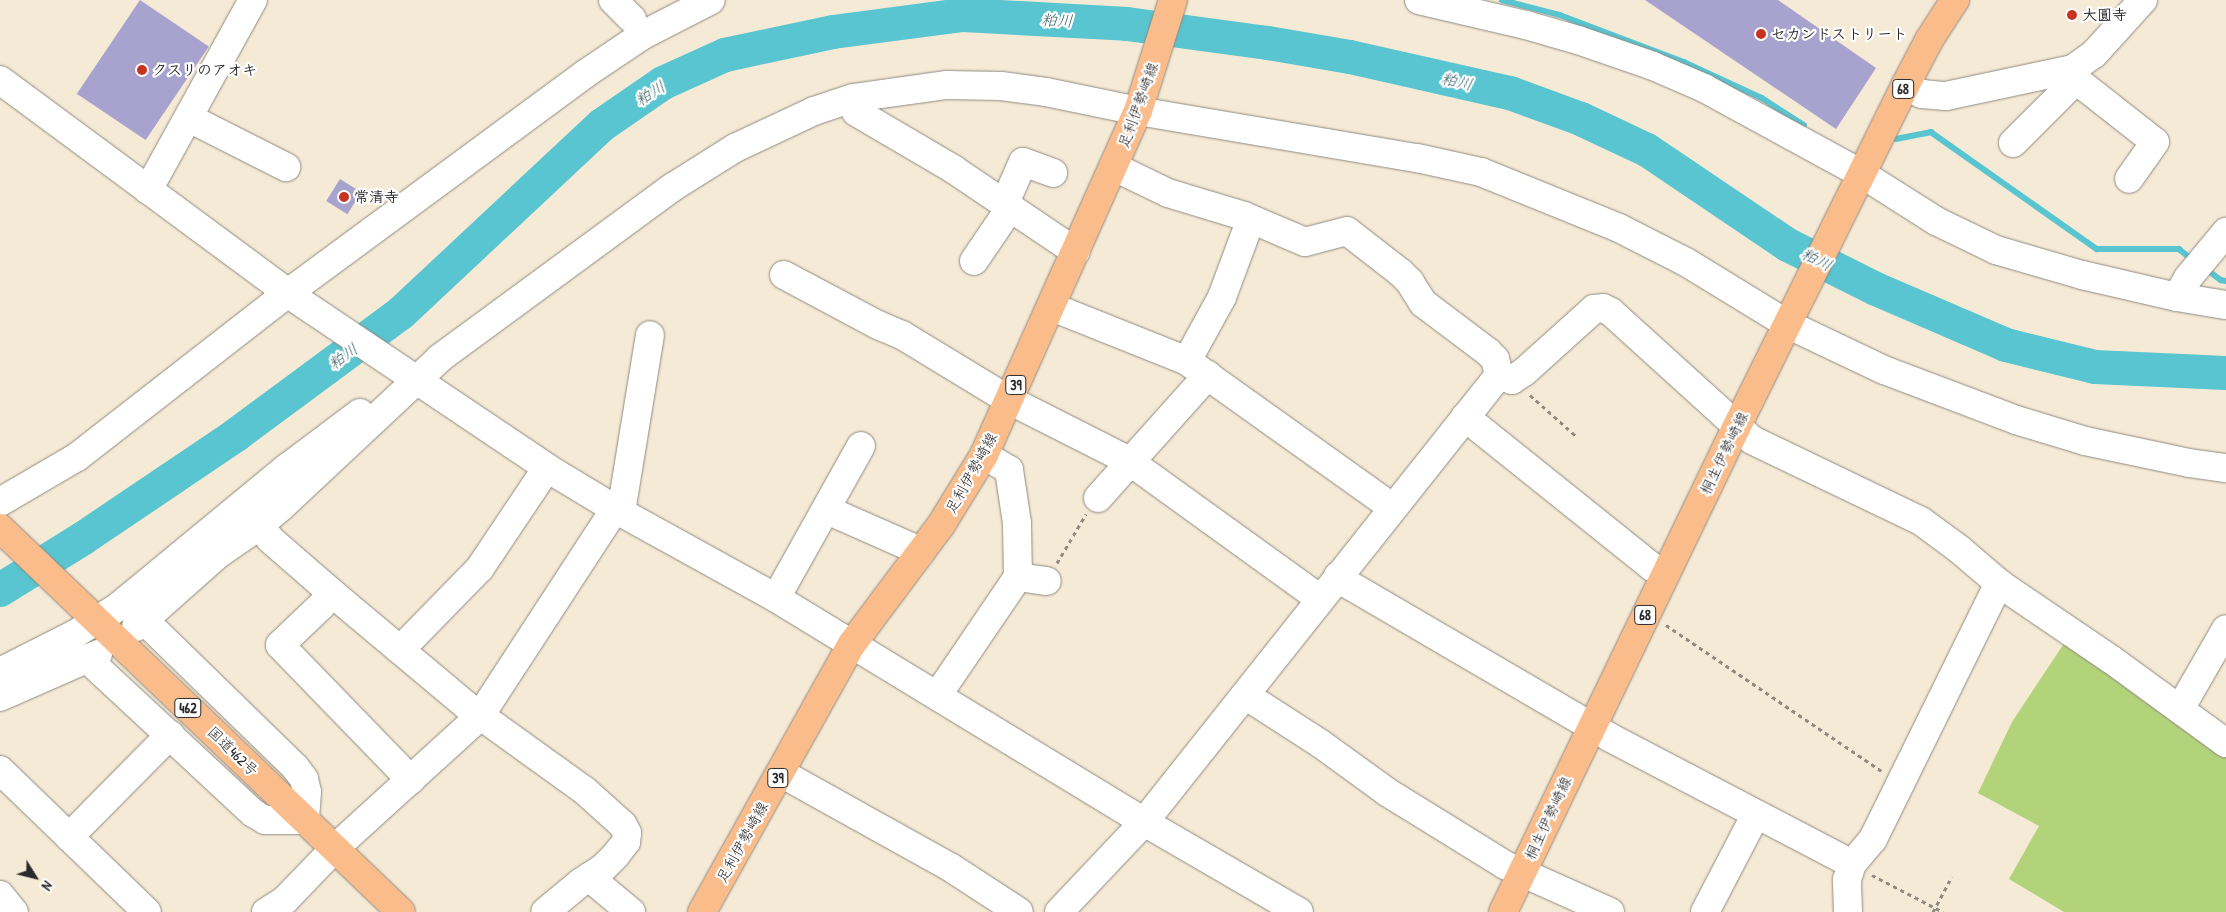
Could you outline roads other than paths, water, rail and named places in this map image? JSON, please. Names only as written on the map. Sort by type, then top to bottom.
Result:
[{"type":"main road","name":"足利伊勢崎線","points":[[702,912],[852,644],[955,504],[984,455],[1052,307],[1140,107],[1173,0]]},
{"type":"main road","name":"桐生伊勢崎線","points":[[1503,912],[1736,428],[1905,86],[1929,40],[1955,0]]},
{"type":"main road","name":"国道462号","points":[[0,528],[401,912]]},
{"type":"street","points":[[148,190],[253,0]]},
{"type":"street","points":[[612,0],[632,19]]},
{"type":"street","points":[[0,502],[76,457],[585,74],[643,35],[711,0]]},
{"type":"street","points":[[1419,0],[1526,25],[1578,40],[1653,66],[1704,88],[1936,221],[1996,250],[2082,276],[2177,297],[2226,305]]},
{"type":"street","points":[[2014,143],[2143,0]]},
{"type":"street","points":[[1905,86],[1922,94],[1946,96],[2074,75],[2155,142],[2129,179]]},
{"type":"street","points":[[0,80],[290,295],[412,380],[547,468],[618,511],[776,598],[1144,822],[1299,912]]},
{"type":"street","points":[[0,697],[94,656],[96,667],[253,813],[265,820],[305,820],[307,792],[304,779],[295,767],[140,624],[217,555],[259,526],[412,380],[594,243],[712,162],[775,128],[814,111],[853,98],[947,85],[1001,86],[1140,107],[1417,158],[1481,172],[1619,228],[1686,262],[1789,321],[1884,370],[2016,420],[2085,441],[2190,464],[2226,468]]},
{"type":"street","points":[[856,112],[954,170],[1076,252]]},
{"type":"street","points":[[188,118],[286,167]]},
{"type":"street","points":[[974,261],[1007,206],[1023,162],[1053,173]]},
{"type":"street","points":[[1114,167],[1168,193],[1251,219],[1305,242],[1347,231],[1401,273],[1410,282],[1423,303],[1488,352],[1495,359],[1501,379]]},
{"type":"street","points":[[1098,498],[1129,461],[1197,368],[1251,219]]},
{"type":"street","points":[[2177,297],[2188,278],[2226,232]]},
{"type":"street","points":[[784,275],[878,325],[902,335],[1009,400],[1129,461],[1320,599]]},
{"type":"street","points":[[1052,307],[1197,368],[1393,508]]},
{"type":"street","points":[[1059,912],[1144,822],[1465,417],[1501,379],[1524,372],[1594,309],[1603,308],[1611,312],[1736,428],[1752,440],[1921,521],[2000,584],[2226,743]]},
{"type":"street","points":[[266,912],[285,900],[334,849],[480,716],[618,511],[650,335]]},
{"type":"street","points":[[0,672],[94,618],[118,607],[334,431],[412,380]]},
{"type":"street","points":[[1465,417],[1652,567],[1665,574]]},
{"type":"street","points":[[776,598],[827,510],[861,446]]},
{"type":"street","points":[[937,696],[1011,590],[1018,577],[1016,523],[1009,470],[984,455]]},
{"type":"street","points":[[400,650],[480,568],[547,468]]},
{"type":"street","points":[[827,510],[911,547],[920,553]]},
{"type":"street","points":[[259,526],[271,540],[332,593],[480,716],[584,790],[623,825],[627,833],[626,842],[610,862],[544,912]]},
{"type":"street","points":[[1338,576],[1351,586],[1592,726],[1852,864]]},
{"type":"street","points":[[1018,577],[1047,582]]},
{"type":"street","points":[[1848,912],[1847,880],[1852,864],[1873,839],[1994,591],[2000,584]]},
{"type":"street","points":[[332,593],[280,645],[411,780]]},
{"type":"street","points":[[2180,709],[2226,629]]},
{"type":"street","points":[[1245,696],[1321,744],[1387,792],[1522,874],[1610,912]]},
{"type":"street","points":[[69,836],[170,735]]},
{"type":"street","points":[[781,773],[950,867],[1019,912]]},
{"type":"street","points":[[2,776],[69,836],[147,912]]},
{"type":"street","points":[[1705,912],[1756,814]]},
{"type":"street","points":[[590,877],[631,912]]},
{"type":"street","points":[[0,895],[14,912]]},
{"type":"waterway","points":[[1502,0],[1560,15],[1684,62],[1762,98],[1804,125]]},
{"type":"waterway","name":"粕川","points":[[0,590],[82,539],[236,435],[401,313],[602,125],[663,83],[725,55],[833,32],[963,15],[1127,24],[1268,43],[1350,57],[1510,93],[1581,119],[1647,150],[1788,245],[1876,289],[2006,345],[2095,367],[2226,373]]},
{"type":"waterway","points":[[1896,139],[1931,132],[2097,249],[2179,249],[2193,260]]},
{"type":"waterway","points":[[2205,268],[2221,280],[2226,281]]},
{"type":"place","name":"大圓寺","points":[[2072,15]]},
{"type":"place","name":"セカンドストリート","points":[[1761,34]]},
{"type":"place","name":"クスリのアオキ","points":[[142,70]]},
{"type":"place","name":"常清寺","points":[[344,197]]}]
